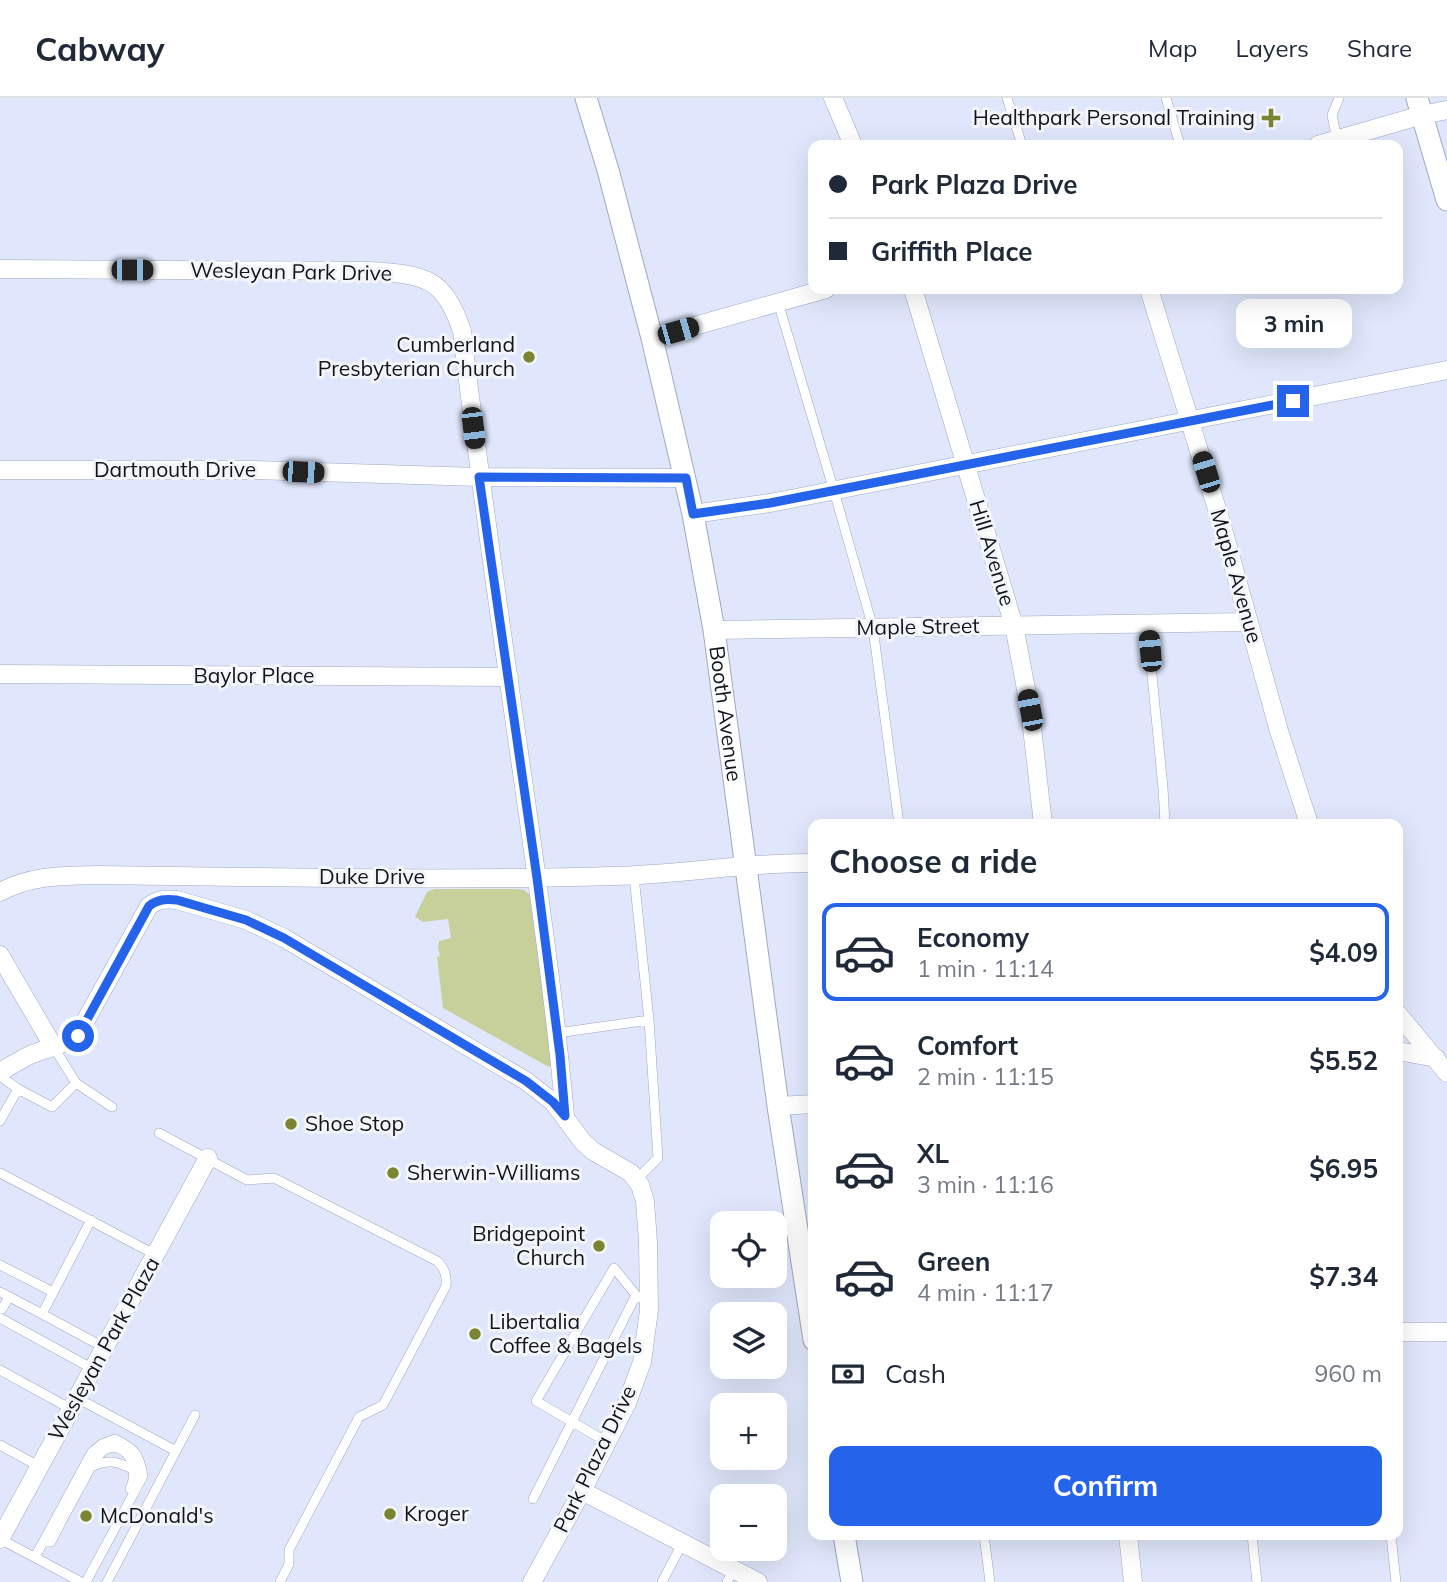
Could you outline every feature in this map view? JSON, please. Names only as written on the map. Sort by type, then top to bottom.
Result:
[{"type":"street","name":"Booth Avenue","points":[[586,98],[608,170],[652,338],[693,514],[714,630],[778,1106],[808,1303]]},
{"type":"street","points":[[833,98],[851,140]]},
{"type":"street","points":[[1420,106],[1447,200]]},
{"type":"street","points":[[1337,140],[1420,106],[1447,110]]},
{"type":"street","name":"Wesleyan Park Drive","points":[[0,269],[370,271],[413,274],[444,293],[455,310],[462,331],[479,477],[537,878]]},
{"type":"street","points":[[652,338],[808,294]]},
{"type":"street","name":"Hill Avenue","points":[[915,294],[1014,626],[1030,710],[1042,819]]},
{"type":"street","name":"Maple Avenue","points":[[1151,294],[1221,522],[1279,732],[1307,819]]},
{"type":"street","points":[[693,514],[834,491],[1447,370]]},
{"type":"street","name":"Dartmouth Drive","points":[[0,470],[253,470],[479,477],[686,478]]},
{"type":"street","name":"Maple Street","points":[[714,630],[1249,622]]},
{"type":"street","name":"Baylor Place","points":[[0,674],[509,677]]},
{"type":"street","name":"Duke Drive","points":[[0,892],[30,879],[75,875],[537,878],[634,876],[808,863]]},
{"type":"street","points":[[537,878],[565,1116]]},
{"type":"street","points":[[0,1074],[29,1055],[69,1042],[78,1036],[149,906],[157,900],[177,900],[246,920],[284,938],[526,1081],[553,1102],[583,1142],[593,1151],[631,1173],[636,1180]]},
{"type":"street","points":[[0,956],[53,1046]]},
{"type":"street","points":[[1403,1020],[1441,1065]]},
{"type":"street","points":[[1403,1053],[1441,1065]]},
{"type":"street","points":[[778,1106],[808,1104]]},
{"type":"street","name":"Wesleyan Park Plaza","points":[[0,1539],[208,1158]]},
{"type":"street","name":"Park Plaza Drive","points":[[533,1582],[627,1403],[642,1362],[649,1310],[648,1242],[645,1201],[636,1180]]},
{"type":"street","points":[[1403,1332],[1447,1332]]},
{"type":"street","points":[[582,1491],[682,1544],[730,1576],[758,1582]]},
{"type":"street","points":[[845,1540],[852,1582]]},
{"type":"street","points":[[1129,1540],[1133,1582]]},
{"type":"lane","points":[[1007,98],[1020,140]]},
{"type":"lane","points":[[1166,98],[1179,140]]},
{"type":"lane","points":[[1337,140],[1332,115],[1339,98]]},
{"type":"lane","points":[[778,302],[873,628],[898,819]]},
{"type":"lane","points":[[1147,624],[1165,819]]},
{"type":"lane","points":[[634,876],[649,1020],[658,1158],[636,1180]]},
{"type":"lane","points":[[557,1033],[649,1020]]},
{"type":"lane","points":[[53,1046],[76,1083],[112,1107]]},
{"type":"lane","points":[[0,1074],[18,1089],[52,1107],[76,1083]]},
{"type":"lane","points":[[0,1121],[18,1089]]},
{"type":"lane","points":[[159,1133],[247,1180],[274,1178],[437,1261],[442,1265],[447,1280],[383,1405],[359,1417],[289,1550],[289,1564],[280,1582]]},
{"type":"lane","points":[[0,1173],[156,1255]]},
{"type":"lane","points":[[42,1314],[91,1220]]},
{"type":"lane","points":[[0,1265],[53,1292]]},
{"type":"lane","points":[[607,1442],[536,1401],[614,1268],[649,1310]]},
{"type":"lane","points":[[0,1292],[105,1348]]},
{"type":"lane","points":[[533,1499],[636,1295]]},
{"type":"lane","points":[[9,1297],[1,1312],[93,1369]]},
{"type":"lane","points":[[0,1370],[176,1451]]},
{"type":"lane","points":[[107,1582],[195,1415]]},
{"type":"lane","points":[[0,1539],[83,1582],[143,1476],[141,1462],[132,1448],[115,1439],[92,1452],[35,1557]]},
{"type":"lane","points":[[0,1445],[40,1467]]},
{"type":"lane","points":[[43,1542],[51,1542],[91,1467],[106,1448],[113,1447],[127,1454],[131,1461],[134,1482],[130,1491],[131,1498]]},
{"type":"lane","points":[[985,1540],[989,1582]]},
{"type":"lane","points":[[1253,1540],[1257,1582]]},
{"type":"lane","points":[[1392,1540],[1396,1582]]},
{"type":"lane","points":[[662,1582],[682,1544]]},
{"type":"green space","points":[[434,889],[517,889],[524,890],[531,896],[554,1061],[549,1067],[443,1008],[437,957],[440,956],[439,941],[451,938],[448,919],[423,922],[415,917],[427,892]]},
{"type":"place","name":"Healthpark Personal Training","points":[[1271,118]]},
{"type":"place","name":"Cumberland Presbyterian Church","points":[[529,357]]},
{"type":"place","name":"Shoe Stop","points":[[291,1124]]},
{"type":"place","name":"Sherwin-Williams","points":[[393,1173]]},
{"type":"place","name":"Bridgepoint Church","points":[[599,1246]]},
{"type":"place","name":"Libertalia Coffee & Bagels","points":[[475,1334]]},
{"type":"place","name":"Kroger","points":[[390,1514]]},
{"type":"place","name":"McDonald's","points":[[86,1516]]},
{"type":"route","points":[[78,1036],[149,906],[157,900],[177,900],[246,920],[284,938],[526,1081],[553,1102],[565,1116],[560,1055],[537,878],[479,477],[686,478],[693,514],[770,503],[1293,401]]}]
